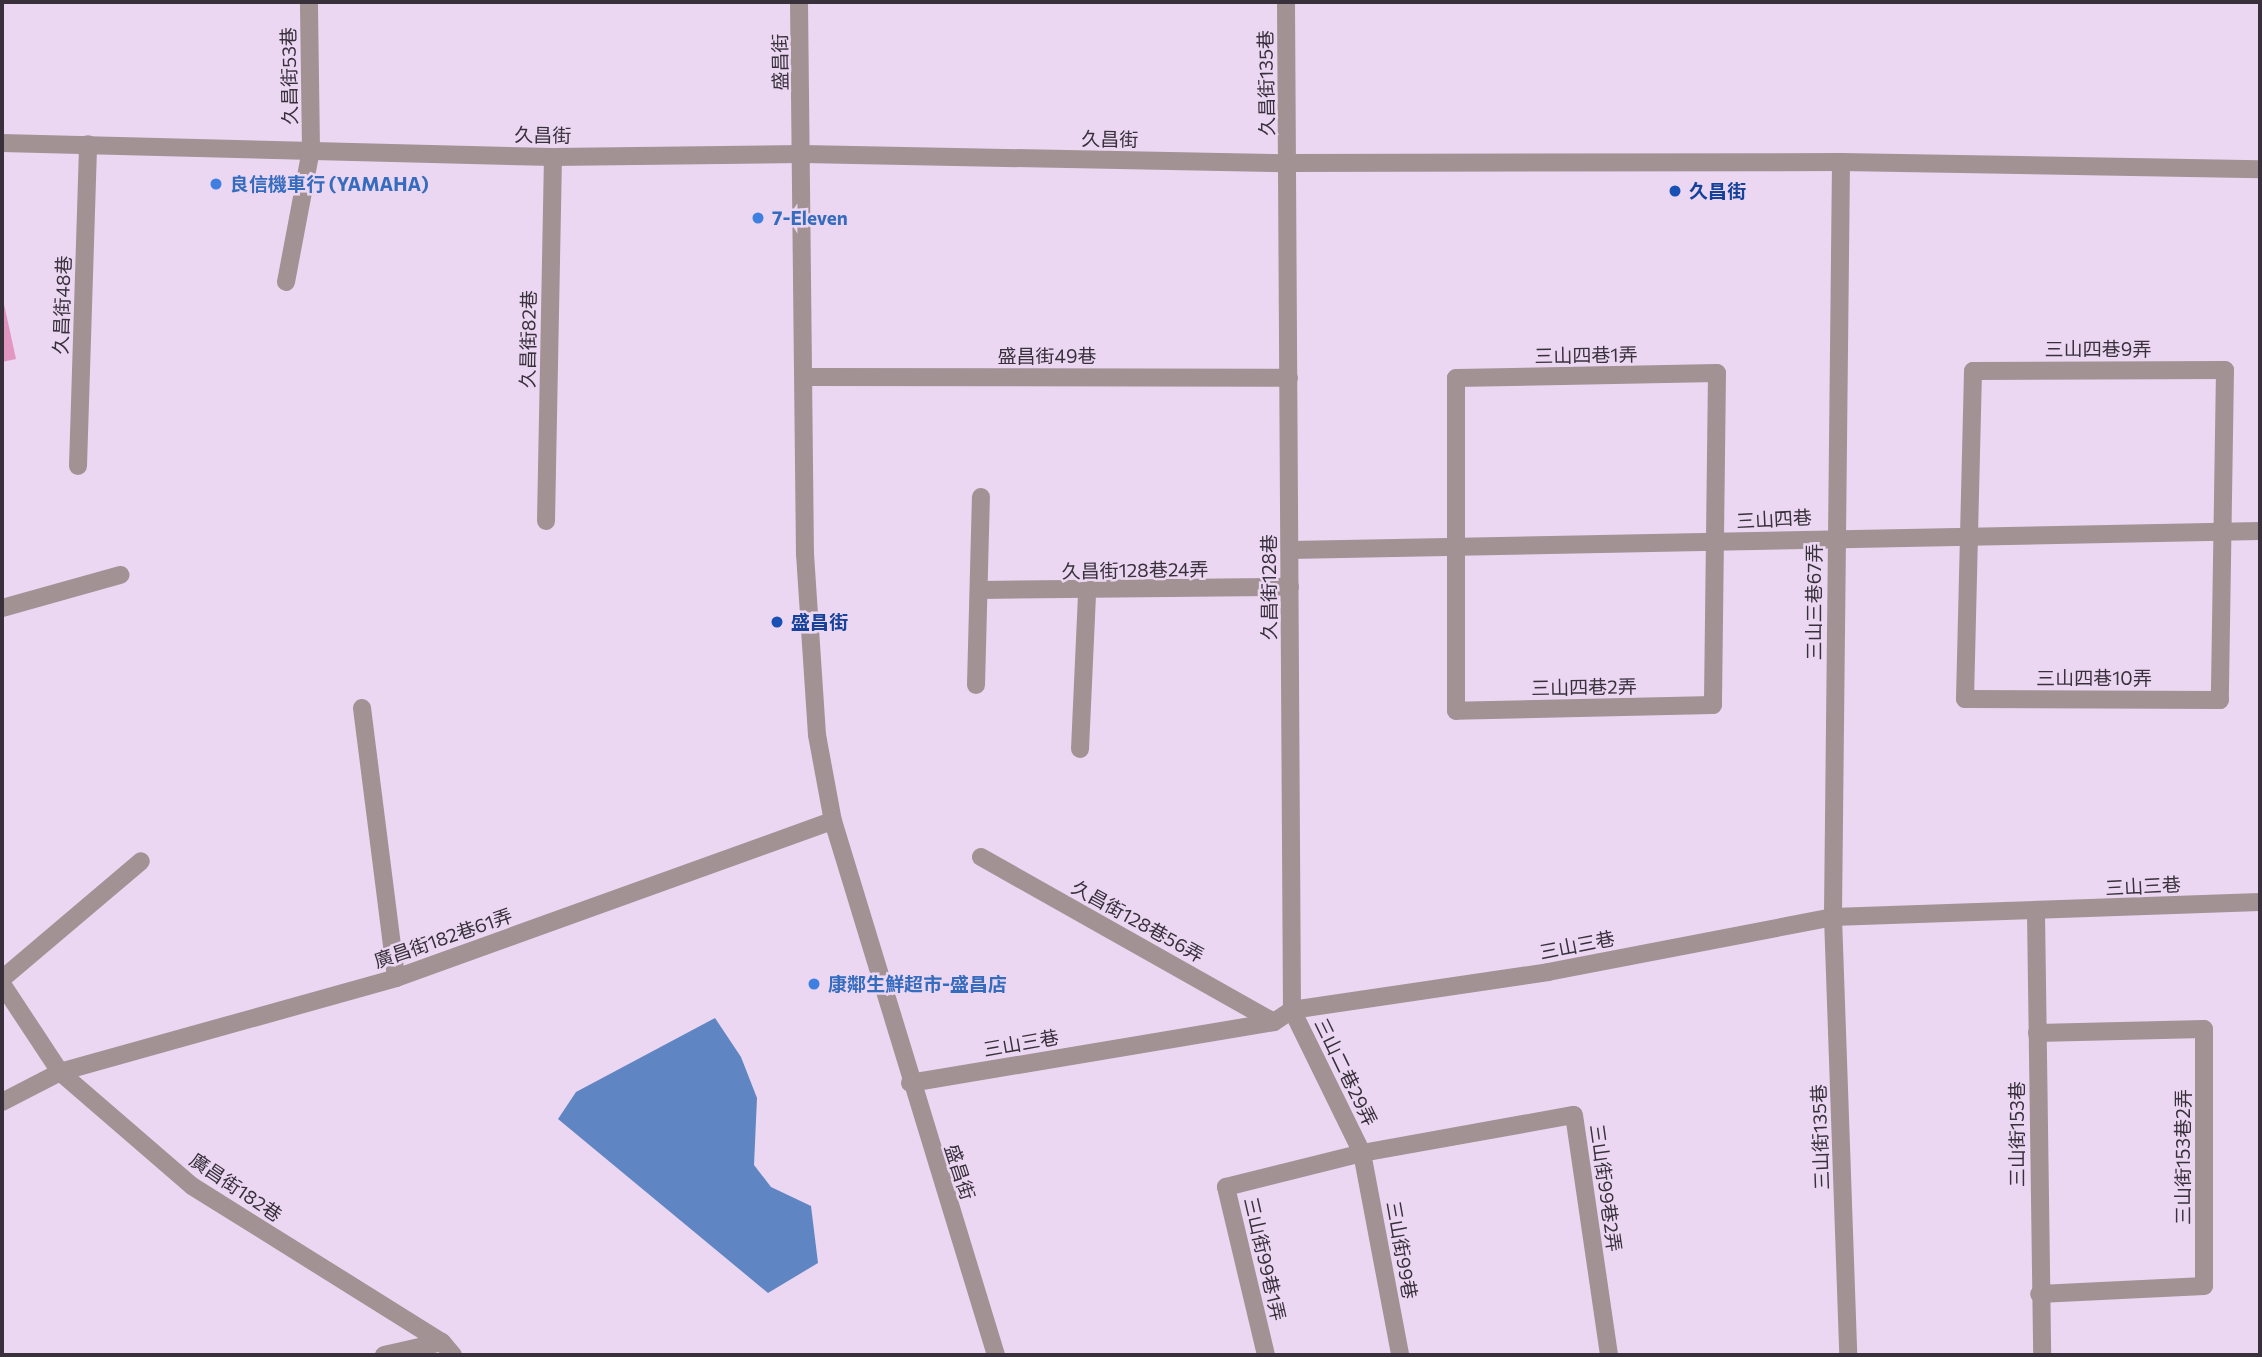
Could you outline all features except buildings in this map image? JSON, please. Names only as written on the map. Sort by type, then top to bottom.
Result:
[{"type":"street","name":"久昌街53巷","points":[[286,282],[311,150],[309,2]]},
{"type":"street","name":"盛昌街","points":[[800,2],[806,377],[805,554],[817,735],[833,821],[910,1083],[996,1355]]},
{"type":"street","name":"久昌街135巷","points":[[1286,2],[1288,163]]},
{"type":"street","name":"久昌街","points":[[2,143],[553,157],[803,154],[1288,163],[1841,162],[2260,169]]},
{"type":"street","name":"久昌街48巷","points":[[78,466],[88,144]]},
{"type":"street","name":"久昌街82巷","points":[[546,522],[553,157]]},
{"type":"street","name":"三山三巷67弄","points":[[1833,917],[1841,162]]},
{"type":"street","name":"久昌街128巷","points":[[1288,163],[1292,1010]]},
{"type":"street","name":"三山四巷9弄","points":[[1968,534],[1972,371],[2225,370],[2225,531]]},
{"type":"street","name":"三山四巷1弄","points":[[1455,548],[1456,378],[1717,373],[1715,544]]},
{"type":"street","name":"盛昌街49巷","points":[[806,377],[1289,377]]},
{"type":"street","points":[[976,685],[981,497]]},
{"type":"street","name":"三山四巷10弄","points":[[1968,534],[1965,699],[2221,700],[2225,531]]},
{"type":"street","name":"三山四巷","points":[[1290,550],[1715,544],[1836,537],[1968,534],[2260,531]]},
{"type":"street","name":"三山四巷2弄","points":[[1455,548],[1456,711],[1469,711],[1713,705],[1715,544]]},
{"type":"street","points":[[2,608],[120,575]]},
{"type":"street","name":"久昌街128巷24弄","points":[[980,590],[1087,593],[1290,587]]},
{"type":"street","points":[[1080,749],[1087,593]]},
{"type":"street","points":[[362,708],[396,978]]},
{"type":"street","name":"廣昌街182巷61弄","points":[[2,1102],[61,1072],[396,978],[833,821]]},
{"type":"street","name":"久昌街128巷56弄","points":[[981,857],[1274,1022]]},
{"type":"street","points":[[2,981],[141,860]]},
{"type":"street","name":"三山三巷","points":[[910,1083],[1274,1022],[1292,1010],[1548,972],[1833,917],[2036,912],[2260,902]]},
{"type":"street","name":"三山街153巷","points":[[2036,912],[2039,1294],[2042,1355]]},
{"type":"street","name":"三山街135巷","points":[[1833,917],[1848,1355]]},
{"type":"street","name":"廣昌街182巷","points":[[2,981],[61,1072],[192,1186],[447,1349]]},
{"type":"street","name":"三山二巷29弄","points":[[1292,1010],[1362,1153]]},
{"type":"street","name":"三山街153巷2弄","points":[[2037,1033],[2204,1029],[2204,1286],[2039,1294]]},
{"type":"street","name":"三山街99巷2弄","points":[[1362,1153],[1574,1115],[1609,1355]]},
{"type":"street","name":"三山街99巷1弄","points":[[1266,1355],[1226,1186],[1362,1153]]},
{"type":"street","name":"三山街99巷","points":[[1362,1153],[1400,1355]]},
{"type":"street","points":[[384,1355],[447,1349]]},
{"type":"water","points":[[715,1018],[741,1057],[757,1098],[754,1165],[771,1187],[811,1206],[818,1263],[768,1293],[558,1119],[576,1092]]},
{"type":"place","name":"良信機車行 (YAMAHA)","points":[[216,184]]},
{"type":"place","name":"久昌街","points":[[1675,191]]},
{"type":"place","name":"7-Eleven","points":[[758,218]]},
{"type":"place","name":"盛昌街","points":[[777,622]]},
{"type":"place","name":"康鄰生鮮超市-盛昌店","points":[[814,984]]}]
